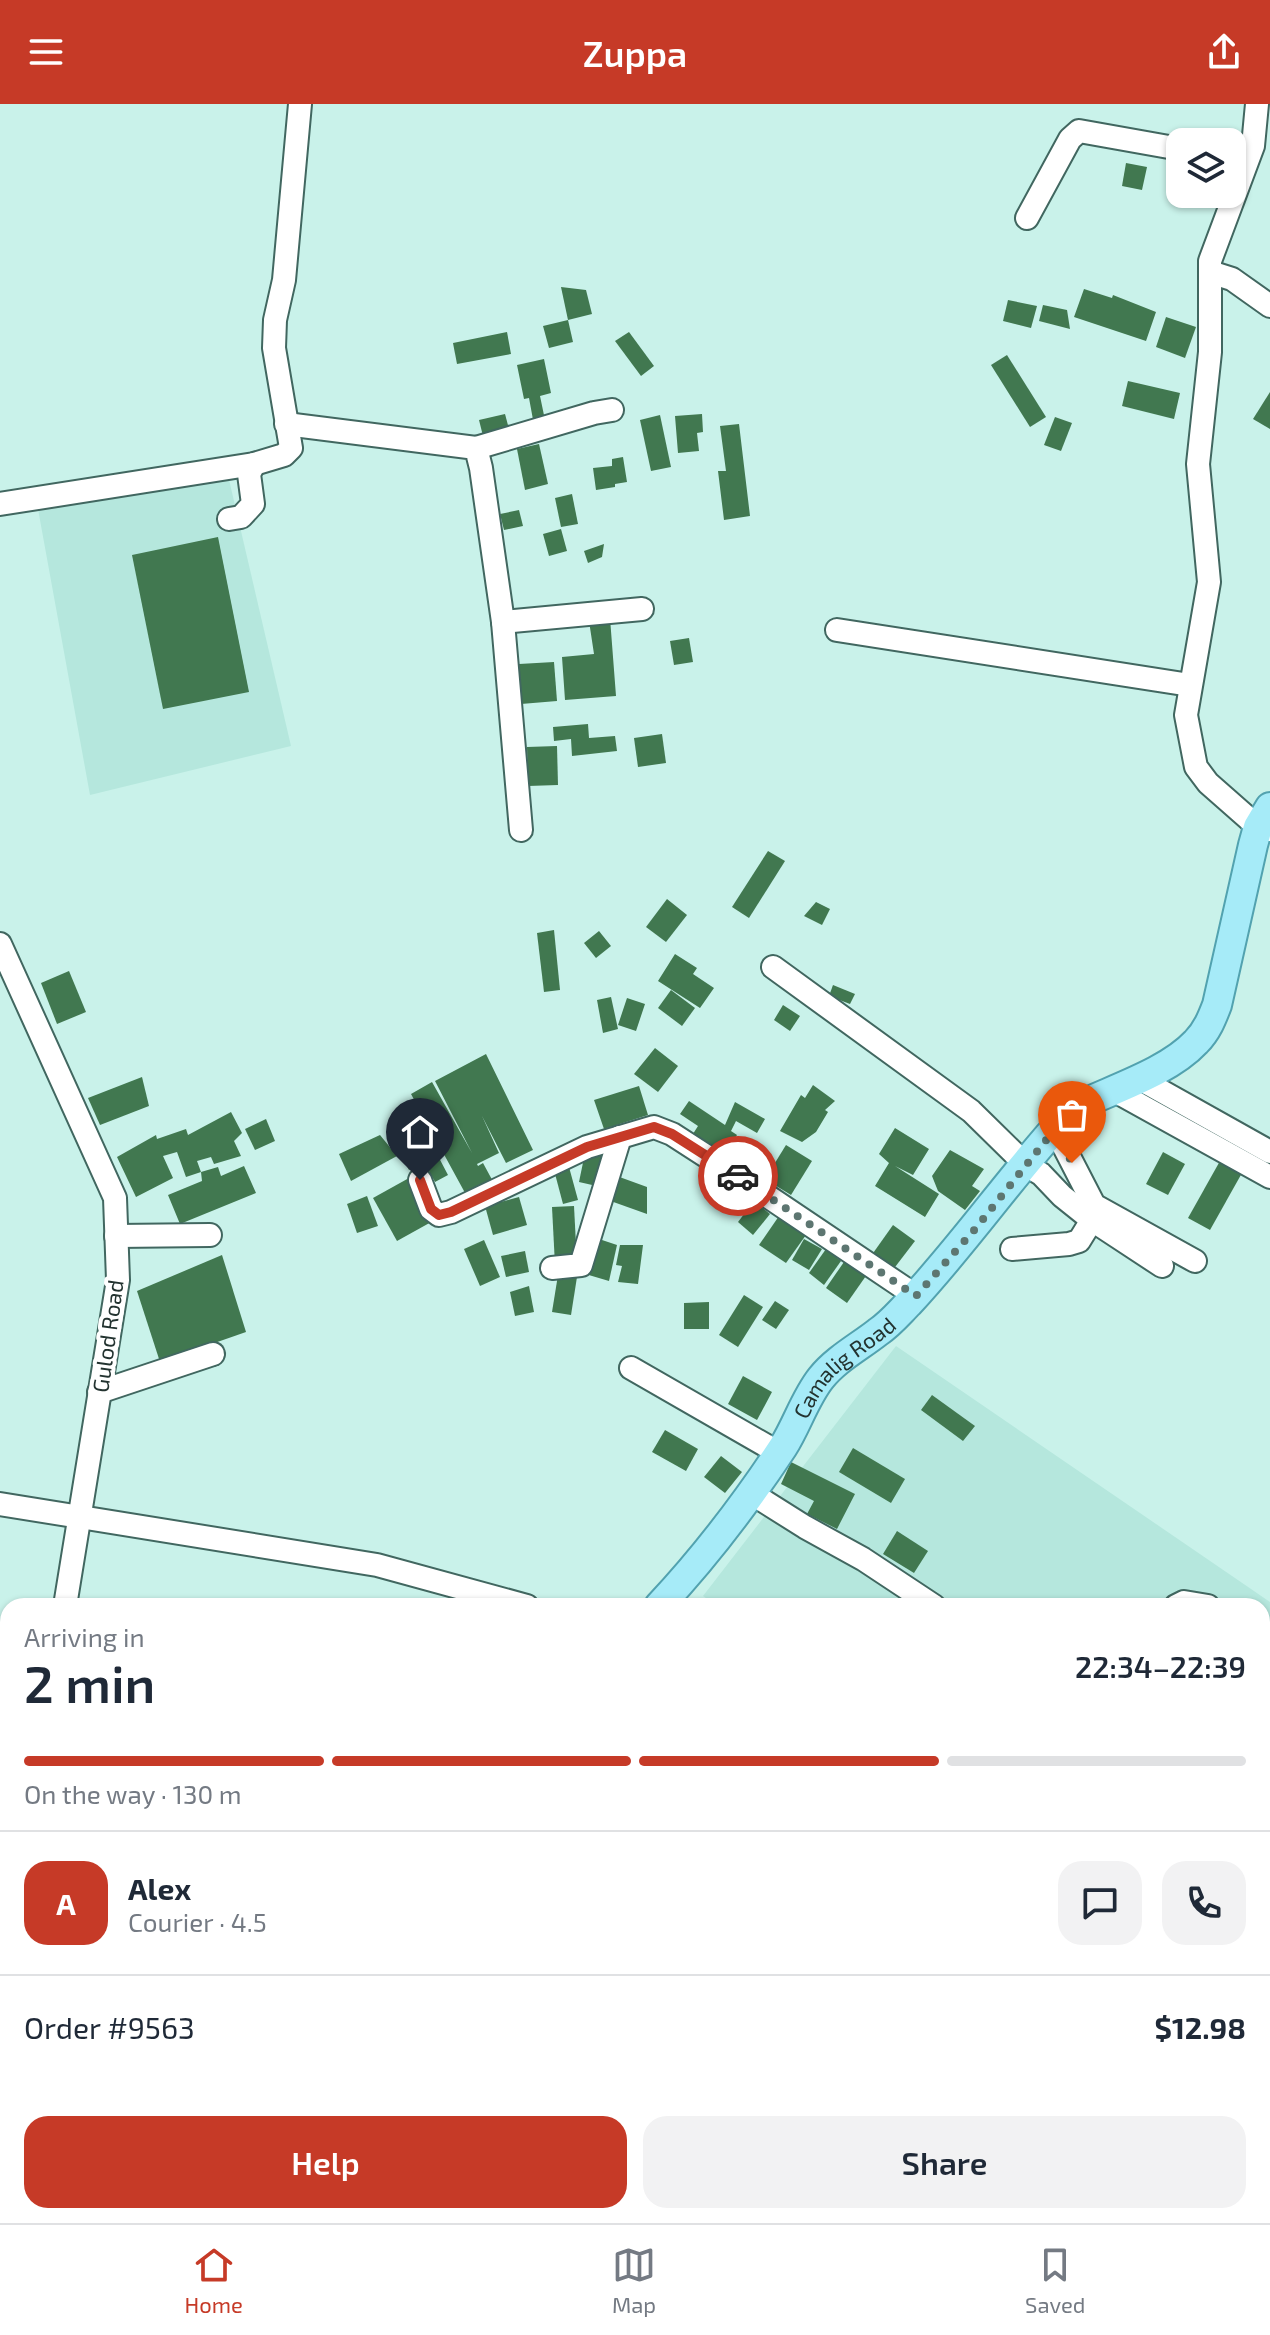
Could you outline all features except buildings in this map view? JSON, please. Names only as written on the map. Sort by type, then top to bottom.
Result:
[{"type":"main road","name":"Camalig Road","points":[[666,1598],[751,1493],[779,1453],[822,1377],[838,1361],[882,1330],[916,1296],[976,1228],[1059,1124],[1076,1107],[1180,1057],[1198,1041],[1217,1005],[1266,821]]},
{"type":"street","points":[[0,504],[254,464],[284,455],[291,448],[274,348],[275,320],[284,280],[300,104]]},
{"type":"street","points":[[1246,153],[1253,146],[1257,104]]},
{"type":"street","points":[[1027,218],[1070,139],[1079,131],[1166,147]]},
{"type":"street","points":[[1225,208],[1210,261],[1210,352],[1198,464],[1209,582],[1186,715],[1196,767],[1208,783],[1266,821]]},
{"type":"street","points":[[1210,272],[1232,279],[1270,306]]},
{"type":"street","points":[[286,424],[476,448],[612,410]]},
{"type":"street","points":[[476,448],[503,622],[521,830]]},
{"type":"street","points":[[229,519],[241,517],[253,504],[249,474],[254,464]]},
{"type":"street","points":[[503,622],[642,609]]},
{"type":"street","points":[[837,630],[1190,685]]},
{"type":"street","name":"Gulod Road","points":[[0,944],[115,1198],[118,1280],[66,1598]]},
{"type":"street","points":[[773,967],[971,1111],[1026,1165],[1092,1220],[1162,1266]]},
{"type":"street","points":[[1125,1084],[1270,1152]]},
{"type":"street","points":[[1125,1084],[1270,1177]]},
{"type":"street","points":[[1059,1124],[1061,1141],[1094,1205],[1195,1261]]},
{"type":"street","points":[[420,1180],[431,1209],[439,1215],[587,1147],[654,1127],[672,1134],[916,1296]]},
{"type":"street","points":[[552,1268],[581,1265],[620,1137]]},
{"type":"street","points":[[1012,1249],[1079,1241],[1092,1220]]},
{"type":"street","points":[[116,1236],[210,1235]]},
{"type":"street","points":[[99,1392],[213,1354]]},
{"type":"street","points":[[631,1368],[779,1453]]},
{"type":"street","points":[[751,1493],[922,1598]]},
{"type":"street","points":[[0,1504],[377,1565],[498,1598]]},
{"type":"shaded area","points":[[227,471],[291,746],[90,795],[38,509]]},
{"type":"shaded area","points":[[896,1346],[1264,1598],[706,1598],[703,1596]]},
{"type":"way so far","points":[[738,1176],[916,1296],[976,1228],[1059,1124],[1061,1141],[1072,1163]]},
{"type":"route","points":[[420,1180],[431,1209],[439,1215],[587,1147],[654,1127],[672,1134],[738,1176]]}]
